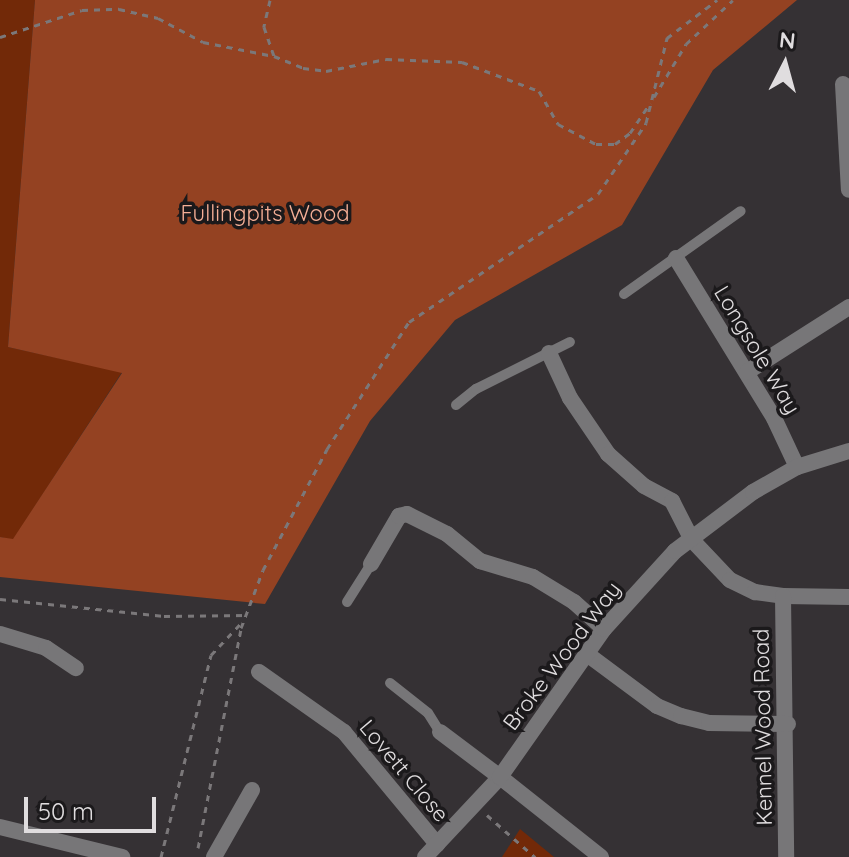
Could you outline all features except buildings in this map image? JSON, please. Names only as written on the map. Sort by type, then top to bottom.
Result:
[{"type":"street","points":[[843,84],[849,190]]},
{"type":"street","name":"Longsole Way","points":[[676,258],[747,372],[797,467]]},
{"type":"street","points":[[747,372],[849,307]]},
{"type":"street","points":[[549,353],[583,418],[608,454],[644,486],[672,501],[692,540],[730,580],[755,592],[783,596],[849,597]]},
{"type":"street","name":"Broke Wood Way","points":[[425,857],[502,773],[604,629],[675,551],[753,492],[797,467],[849,451]]},
{"type":"street","points":[[371,564],[399,516],[407,514],[447,534],[480,561],[533,577],[574,602],[604,629]]},
{"type":"street","name":"Kennel Wood Road","points":[[783,596],[788,724],[786,857]]},
{"type":"street","points":[[0,634],[46,648],[76,668]]},
{"type":"street","points":[[587,654],[657,706],[681,716],[709,723],[788,724]]},
{"type":"street","name":"Lovett Close","points":[[259,672],[344,732],[437,844]]},
{"type":"street","points":[[440,732],[502,773],[601,857]]},
{"type":"street","points":[[214,857],[252,790]]},
{"type":"street","points":[[0,827],[122,857]]},
{"type":"lane","points":[[624,294],[741,211]]},
{"type":"lane","points":[[456,405],[476,389],[570,342]]},
{"type":"lane","points":[[347,602],[371,564]]},
{"type":"lane","points":[[390,683],[428,713],[440,732]]},
{"type":"path","points":[[270,0],[264,27],[274,56]]},
{"type":"path","points":[[195,857],[241,628],[263,570],[327,449],[409,322],[598,194],[646,123],[667,38],[717,0]]},
{"type":"path","points":[[0,37],[82,10],[119,9],[158,18],[203,42],[274,56],[326,71],[386,59],[425,58],[488,69],[539,91],[558,124],[596,144],[615,144],[630,133],[686,44],[733,0]]},
{"type":"path","points":[[0,599],[164,616],[248,615]]},
{"type":"path","points":[[161,857],[211,655],[248,615]]},
{"type":"path","points":[[475,804],[535,857]]},
{"type":"shaded area","points":[[0,0],[35,0],[8,347],[122,372],[13,540],[0,537]]},
{"type":"shaded area","points":[[520,829],[554,857],[502,857]]},
{"type":"green space","name":"Fullingpits Wood","points":[[35,0],[797,0],[713,70],[622,225],[455,320],[370,421],[265,604],[0,577],[0,537],[13,539],[122,373],[8,347]]}]
